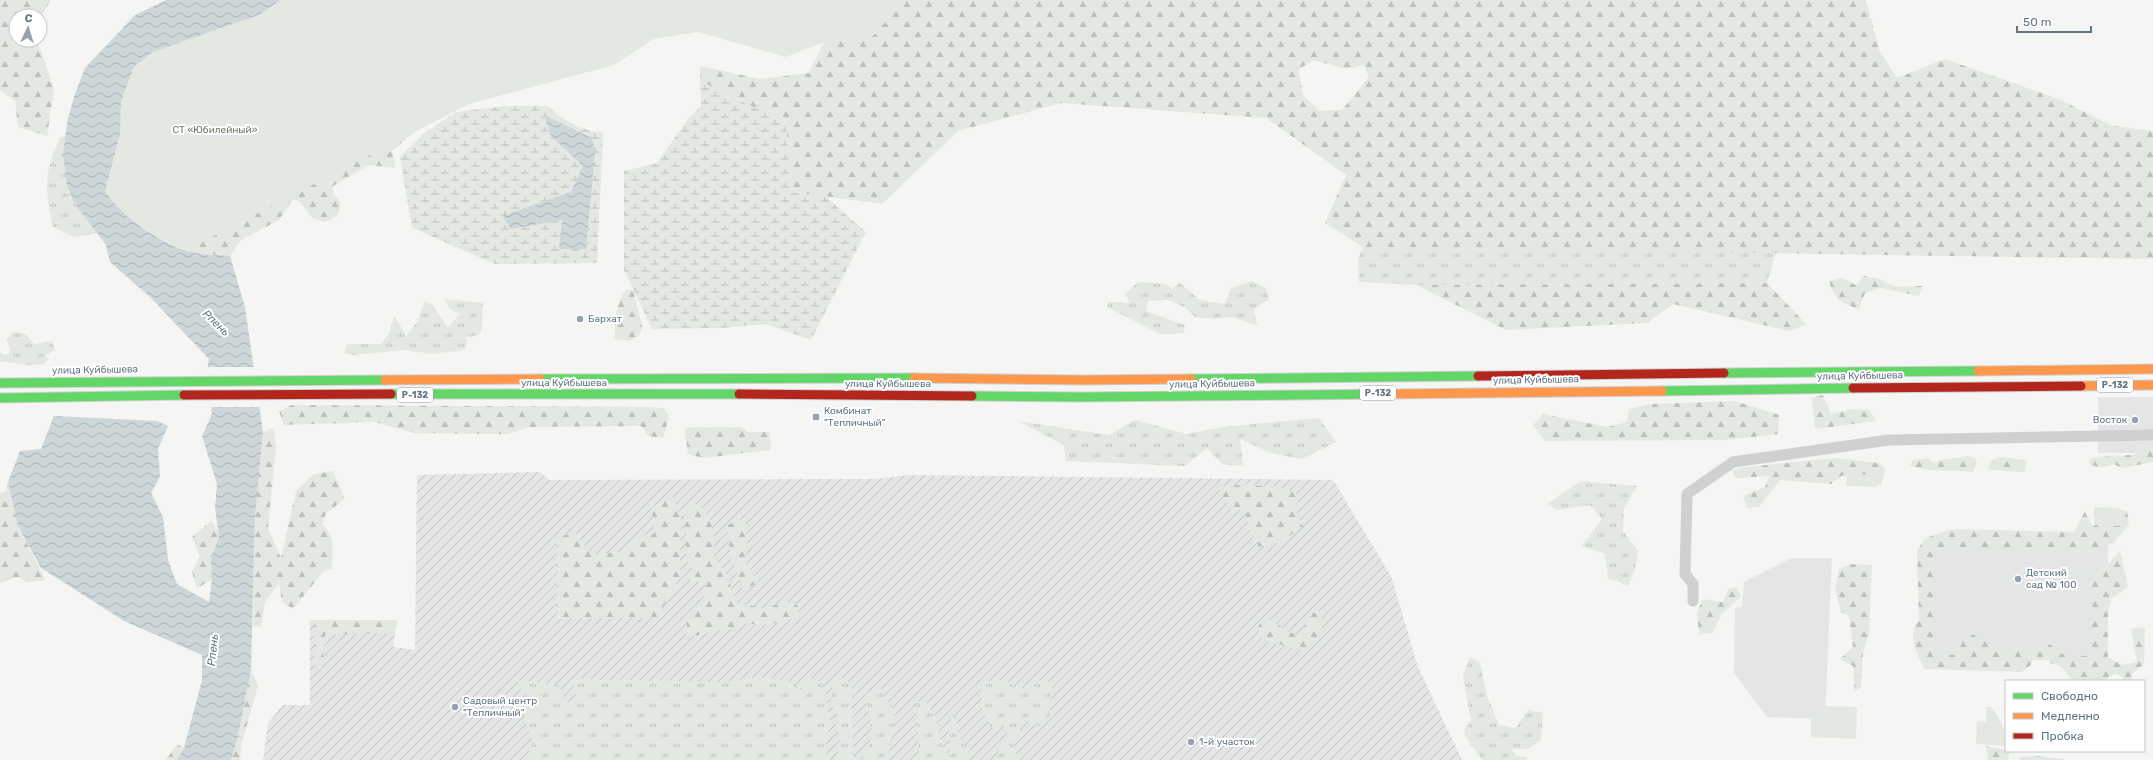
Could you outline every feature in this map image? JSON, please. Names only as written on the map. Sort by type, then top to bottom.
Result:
[{"type":"highway","name":"улица Куйбышева","points":[[0,383],[190,380],[852,377],[1083,380],[2153,369]]},
{"type":"highway","name":"улица Куйбышева","points":[[0,398],[190,395],[679,393],[1082,396],[2153,385]]},
{"type":"street","points":[[1693,601],[1693,584],[1685,574],[1687,494],[1733,462],[1889,440],[2153,435]]},
{"type":"shaded area","points":[[2098,397],[2153,397],[2153,453],[2098,453]]},
{"type":"shaded area","points":[[540,472],[550,480],[878,479],[908,475],[1333,480],[1391,576],[1418,667],[1462,760],[263,760],[268,723],[283,705],[310,705],[310,620],[397,620],[393,647],[415,650],[417,475]]},
{"type":"shaded area","name":"Детский сад № 100","points":[[1928,540],[2108,543],[2108,666],[2052,664],[2049,660],[2032,660],[2031,665],[1927,663]]},
{"type":"shaded area","points":[[1791,558],[1832,558],[1825,719],[1767,717],[1734,673],[1735,608],[1742,607],[1744,582]]},
{"type":"green space","points":[[0,0],[50,0],[46,8],[8,8],[8,48],[40,48],[54,89],[47,136],[18,127],[15,101],[0,90]]},
{"type":"green space","name":"СТ «Юбилейный»","points":[[281,0],[897,0],[899,6],[871,38],[824,42],[786,57],[698,32],[654,39],[614,65],[469,104],[187,250],[176,246],[153,234],[131,219],[121,211],[105,191],[120,134],[121,101],[134,67],[152,52],[259,15]]},
{"type":"green space","points":[[897,0],[1866,0],[1879,50],[1897,78],[1945,59],[2059,99],[2113,126],[2153,131],[2153,259],[1363,247],[1325,223],[1346,175],[1266,118],[1061,103],[958,131],[882,204],[792,192],[786,123],[700,81],[700,66],[760,79],[809,73],[824,42],[871,38],[899,6]],"holes":[[[1313,60],[1347,69],[1364,65],[1369,77],[1342,110],[1319,111],[1303,95],[1298,70]]]},
{"type":"green space","points":[[700,81],[786,123],[792,192],[825,196],[866,232],[811,340],[766,324],[722,328],[652,329],[624,270],[624,171],[657,163],[688,119],[701,106]]},
{"type":"green space","points":[[504,106],[548,106],[560,117],[573,124],[587,130],[603,133],[597,263],[495,264],[412,228],[400,157],[422,135],[456,112]]},
{"type":"green space","points":[[433,115],[392,151],[395,168],[369,165],[333,186],[334,194],[341,204],[337,216],[325,222],[312,218],[300,202],[293,199],[279,220],[241,240],[230,256],[195,253],[187,250],[188,235]]},
{"type":"green space","points":[[66,136],[63,153],[92,225],[97,233],[74,237],[53,227],[47,191],[48,172],[54,151],[60,138]]},
{"type":"green space","points":[[1363,247],[1776,252],[1767,283],[1416,285],[1359,282],[1358,259]]},
{"type":"green space","points":[[1864,276],[1879,279],[1895,287],[1922,286],[1919,296],[1881,288],[1865,293],[1859,309],[1847,305],[1839,300],[1836,297],[1829,281],[1842,278],[1856,285]]},
{"type":"green space","points":[[1252,281],[1266,288],[1269,299],[1254,309],[1257,325],[1231,317],[1215,319],[1195,317],[1184,307],[1169,300],[1148,301],[1146,311],[1185,325],[1184,333],[1160,334],[1107,307],[1109,302],[1130,303],[1125,293],[1139,282],[1166,284],[1172,289],[1179,282],[1200,300],[1225,304],[1231,288]]},
{"type":"green space","points":[[1767,283],[1806,324],[1790,331],[1673,304],[1647,323],[1506,330],[1416,285]]},
{"type":"green space","points":[[626,290],[633,290],[642,326],[640,334],[630,341],[615,339],[618,307],[622,295]]},
{"type":"green space","points":[[444,299],[483,303],[482,326],[480,334],[466,338],[467,344],[464,350],[432,354],[404,350],[354,355],[344,353],[347,344],[381,344],[388,335],[395,316],[406,336],[418,321],[424,301],[432,304],[448,328],[459,314],[450,309]]},
{"type":"green space","points":[[14,332],[26,334],[34,344],[52,341],[55,350],[44,356],[49,359],[44,364],[29,365],[0,361],[0,352],[4,355],[9,353],[10,348],[6,339]]},
{"type":"green space","points":[[1823,395],[1831,414],[1852,409],[1869,410],[1876,421],[1815,429],[1812,398]]},
{"type":"green space","points":[[1735,401],[1779,415],[1778,434],[1727,440],[1545,441],[1533,425],[1543,414],[1608,427],[1627,422],[1629,409],[1651,404]]},
{"type":"green space","points":[[292,405],[645,407],[664,408],[669,417],[663,438],[649,436],[641,426],[530,427],[508,434],[414,433],[375,422],[284,425],[279,411]]},
{"type":"green space","points":[[1319,418],[1336,442],[1302,459],[1271,453],[1240,439],[1243,466],[1222,464],[1207,448],[1185,466],[1066,461],[1064,445],[1018,421],[1109,435],[1135,420],[1187,434],[1222,427]]},
{"type":"green space","points":[[687,427],[741,427],[747,432],[769,432],[771,450],[703,458],[688,454],[685,431]]},
{"type":"green space","points":[[273,428],[276,447],[268,528],[281,558],[296,491],[314,474],[333,471],[345,499],[326,513],[322,525],[326,529],[331,539],[333,551],[332,569],[324,571],[293,609],[282,602],[279,583],[265,602],[261,627],[253,626],[255,516],[263,432]]},
{"type":"green space","points":[[2153,448],[2153,462],[2123,468],[2113,464],[2100,467],[2093,466],[2088,463],[2091,458],[2131,455]]},
{"type":"green space","points":[[1968,456],[1975,458],[1977,463],[1973,472],[1932,470],[1917,468],[1910,465],[1913,460],[1928,458],[1934,464],[1940,460]]},
{"type":"green space","points":[[2001,457],[2026,460],[2025,471],[2013,472],[1988,470],[1991,460]]},
{"type":"green space","points":[[1836,458],[1879,463],[1885,469],[1881,485],[1856,483],[1843,475],[1831,484],[1780,480],[1759,507],[1747,508],[1743,496],[1765,487],[1769,476],[1736,478],[1732,470],[1746,467]]},
{"type":"green space","points":[[1847,474],[1877,475],[1877,487],[1846,486]]},
{"type":"green space","points":[[1581,481],[1637,486],[1624,508],[1623,531],[1638,551],[1635,570],[1628,586],[1608,578],[1605,554],[1582,546],[1602,519],[1590,505],[1557,510],[1547,504]]},
{"type":"green space","points":[[8,482],[18,526],[45,579],[43,581],[26,582],[18,577],[0,583],[0,493],[6,492]]},
{"type":"green space","points":[[1249,485],[1279,487],[1298,494],[1297,513],[1303,527],[1278,543],[1259,547],[1249,529],[1245,511],[1238,510],[1234,515],[1217,486]]},
{"type":"green space","points":[[672,494],[681,519],[680,577],[661,610],[660,618],[557,619],[557,537],[575,533],[592,554],[620,552],[639,536],[654,534],[652,507]]},
{"type":"green space","points":[[698,504],[707,516],[712,528],[714,542],[713,557],[727,575],[736,603],[766,608],[787,601],[798,606],[798,617],[768,625],[740,623],[728,631],[717,630],[687,638],[687,621],[701,604],[705,594],[705,584],[690,580],[692,566],[687,561],[685,512],[692,505]]},
{"type":"green space","points":[[2094,507],[2119,508],[2119,526],[2094,525]]},
{"type":"green space","points":[[2112,508],[2127,511],[2129,524],[2112,545],[2107,543],[2093,552],[1936,547],[1934,654],[1957,655],[1963,640],[1972,634],[1996,648],[2023,647],[2037,651],[2050,644],[2064,655],[2078,657],[2091,655],[2093,573],[2111,561],[2120,551],[2128,587],[2111,599],[2108,614],[2108,657],[2122,665],[2137,662],[2131,629],[2145,627],[2144,664],[2132,674],[2132,680],[2122,680],[2122,677],[2115,673],[2104,680],[2071,680],[2064,670],[2059,666],[2052,664],[2049,660],[2032,660],[2031,665],[2021,672],[1924,669],[1914,644],[1913,633],[1919,620],[1917,551],[1925,538],[1952,529],[2074,532],[2085,511],[2093,527]]},
{"type":"green space","points":[[745,518],[748,539],[745,561],[759,582],[744,590],[731,560],[727,525]]},
{"type":"green space","points":[[211,521],[220,533],[211,560],[212,580],[197,588],[192,572],[200,556],[192,537]]},
{"type":"green space","points":[[1851,564],[1872,565],[1869,635],[1863,652],[1861,687],[1855,691],[1853,666],[1840,659],[1853,647],[1849,616],[1841,612],[1835,588],[1839,569]]},
{"type":"green space","points":[[1736,587],[1741,596],[1721,615],[1713,632],[1699,635],[1697,612],[1703,599],[1723,602],[1728,589]]},
{"type":"green space","points":[[1323,610],[1320,640],[1302,650],[1262,640],[1257,628],[1265,617],[1300,638],[1309,614]]},
{"type":"green space","points":[[314,620],[397,620],[394,629],[388,633],[325,635],[322,669],[315,665]]},
{"type":"green space","points":[[1470,657],[1480,663],[1487,696],[1499,725],[1516,728],[1528,710],[1543,713],[1541,741],[1527,749],[1510,749],[1517,756],[1527,757],[1526,760],[1482,760],[1464,734],[1465,729],[1471,721],[1463,676]]},
{"type":"green space","points":[[251,670],[258,685],[241,746],[240,760],[231,760],[237,740]]},
{"type":"green space","points":[[760,677],[793,682],[801,690],[807,678],[823,682],[830,721],[825,751],[829,760],[525,760],[533,742],[522,712],[532,698],[520,688],[517,681],[519,680],[559,685],[565,702],[572,703],[576,695],[572,681],[580,679],[725,682]]},
{"type":"green space","points":[[841,677],[851,684],[853,749],[857,760],[833,760],[841,747],[831,698],[833,681]]},
{"type":"green space","points":[[1045,677],[1052,688],[1049,721],[1039,726],[1026,720],[1022,723],[1015,745],[1017,760],[1000,760],[998,757],[999,748],[1007,738],[1007,730],[1002,725],[993,731],[981,707],[981,688],[988,681],[1001,680],[1025,689]]},
{"type":"green space","points":[[881,689],[895,713],[888,760],[860,760],[866,754],[871,738],[870,719],[865,694]]},
{"type":"green space","points":[[916,701],[925,701],[930,707],[937,721],[943,744],[950,759],[949,722],[955,712],[959,737],[970,752],[970,760],[919,760]]},
{"type":"green space","points":[[1825,706],[1857,707],[1856,739],[1811,737],[1811,718],[1825,719]]},
{"type":"green space","points":[[1986,707],[1991,707],[1998,716],[2004,730],[2005,746],[1976,744],[1977,721],[1986,722]]},
{"type":"green space","points":[[177,744],[184,748],[177,760],[166,760]]},
{"type":"green space","points":[[1986,746],[2010,752],[2008,760],[1988,760]]},
{"type":"green space","points":[[2036,756],[2065,760],[2019,760],[2020,757]]},
{"type":"water","name":"Рпень","points":[[166,0],[281,0],[259,15],[153,52],[134,67],[121,101],[120,134],[105,191],[122,211],[133,221],[145,230],[171,245],[196,253],[230,256],[245,307],[263,432],[255,516],[251,670],[237,740],[231,760],[177,760],[184,748],[202,680],[202,655],[124,621],[41,568],[18,526],[8,482],[20,451],[41,449],[54,416],[157,421],[168,426],[158,449],[160,477],[151,493],[163,517],[168,560],[177,584],[209,602],[212,580],[211,560],[219,536],[215,508],[217,484],[202,436],[212,414],[207,370],[209,359],[150,297],[110,262],[106,245],[75,204],[67,186],[63,153],[68,118],[85,68],[135,15]]},
{"type":"water","points":[[544,115],[592,138],[595,152],[586,249],[559,249],[562,220],[511,229],[502,216],[571,192],[583,166],[551,136]]},
{"type":"pier","points":[[205,367],[257,367],[262,407],[209,407]]},
{"type":"traffic: fast","points":[[1724,373],[1978,371]]},
{"type":"traffic: fast","points":[[1191,379],[1478,376]]},
{"type":"traffic: fast","points":[[540,379],[914,378]]},
{"type":"traffic: fast","points":[[0,383],[385,380]]},
{"type":"traffic: fast","points":[[1662,391],[1853,388]]},
{"type":"traffic: fast","points":[[391,394],[739,394]]},
{"type":"traffic: fast","points":[[972,396],[1082,397],[1391,394]]},
{"type":"traffic: fast","points":[[0,398],[184,395]]},
{"type":"traffic: slow","points":[[1978,371],[2153,369]]},
{"type":"traffic: slow","points":[[914,378],[1083,380],[1191,379]]},
{"type":"traffic: slow","points":[[385,380],[540,379]]},
{"type":"traffic: slow","points":[[2081,386],[2153,385]]},
{"type":"traffic: slow","points":[[1391,394],[1662,391]]},
{"type":"traffic: jam","points":[[1478,376],[1724,373]]},
{"type":"traffic: jam","points":[[1853,388],[2081,386]]},
{"type":"traffic: jam","points":[[184,395],[391,394]]},
{"type":"traffic: jam","points":[[739,394],[972,396]]},
{"type":"place","name":"Бархат","points":[[580,319]]},
{"type":"place","name":"Комбинат \"Тепличный\"","points":[[816,417]]},
{"type":"place","name":"Восток","points":[[2135,420]]},
{"type":"place","name":"Детский сад № 100","points":[[2018,579]]},
{"type":"place","name":"Садовый центр \"Тепличный\"","points":[[455,707]]},
{"type":"place","name":"1-й участок","points":[[1191,742]]}]
